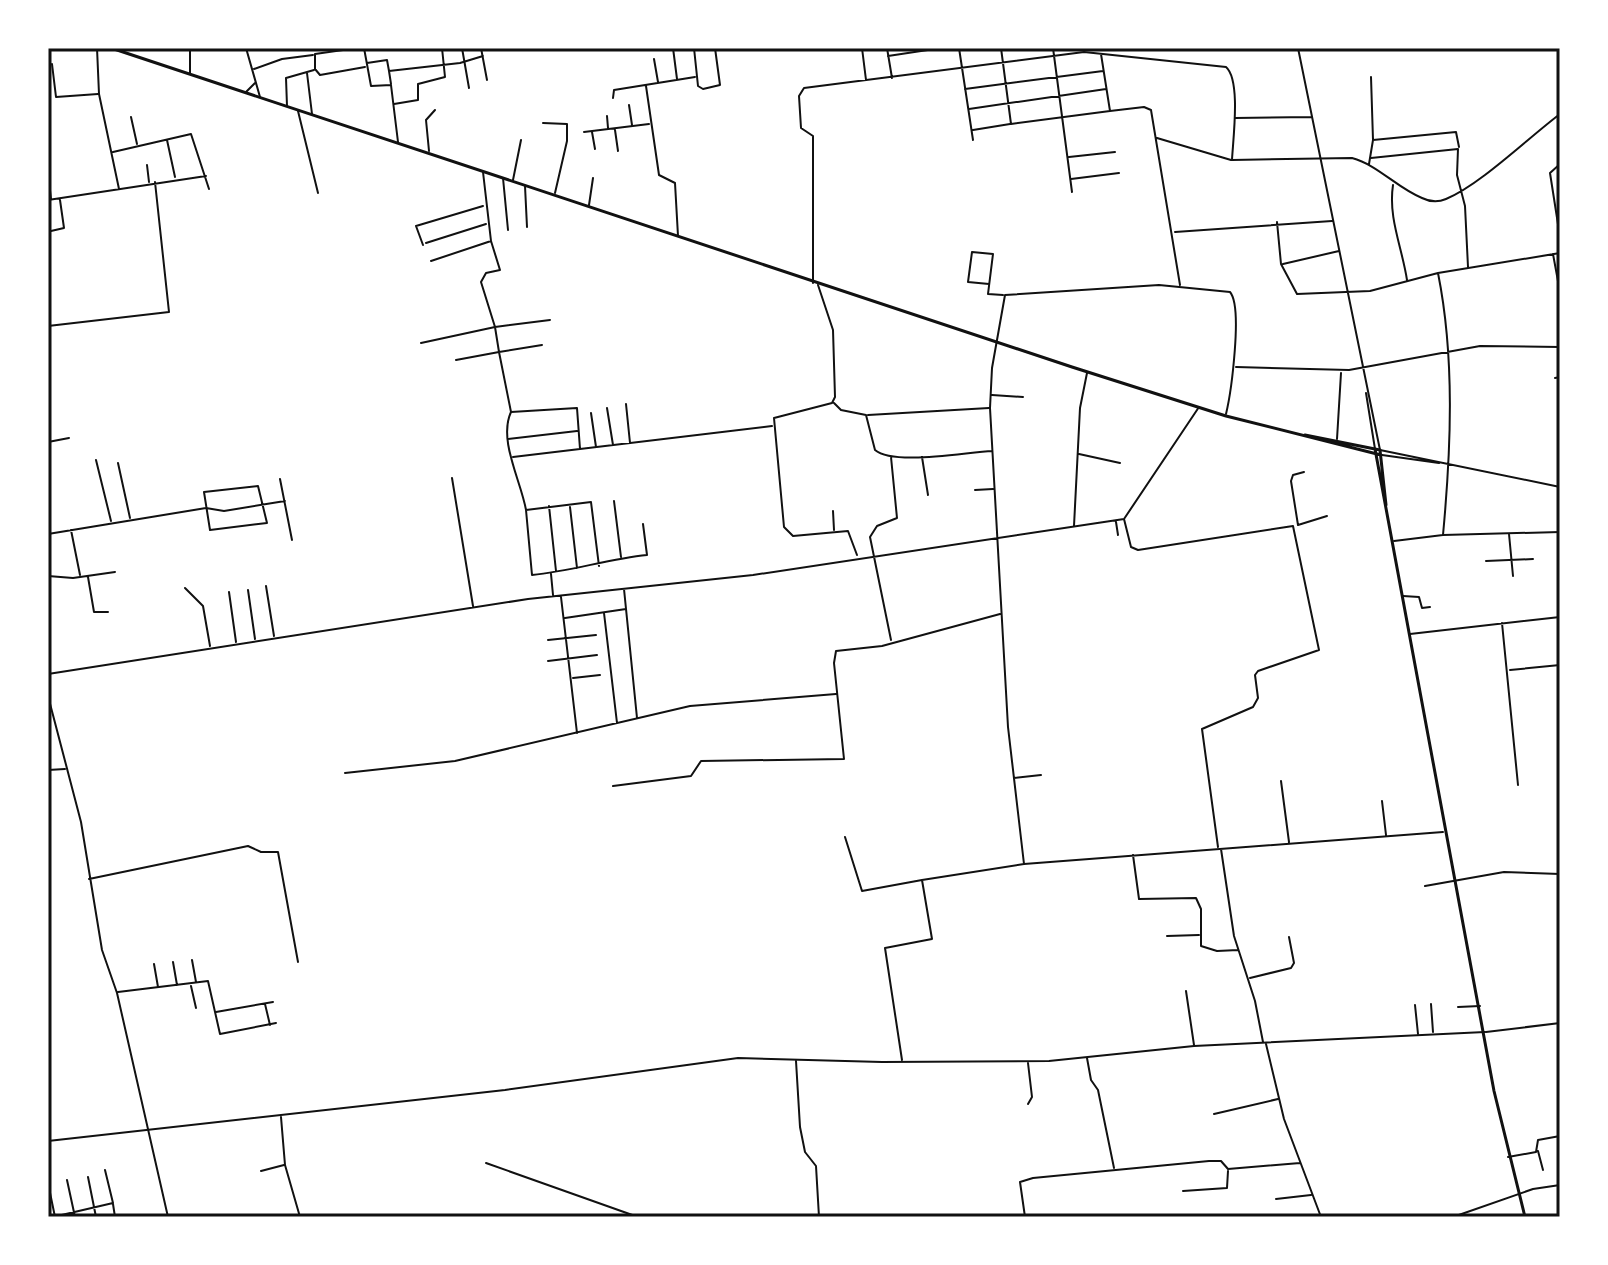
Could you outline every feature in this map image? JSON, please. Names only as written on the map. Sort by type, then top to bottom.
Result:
[{"type":"main road","points":[[111,48],[429,151],[997,343],[1226,416],[1379,455]]},
{"type":"main road","points":[[1305,435],[1378,449],[1445,832],[1508,1157],[1525,1217]]},
{"type":"street","points":[[97,48],[99,94],[119,189]]},
{"type":"street","points":[[190,48],[190,74]]},
{"type":"street","points":[[246,48],[260,97]]},
{"type":"street","points":[[323,48],[324,53]]},
{"type":"street","points":[[253,69],[282,59],[357,48]]},
{"type":"street","points":[[364,48],[371,86],[391,85]]},
{"type":"street","points":[[394,104],[418,100],[418,85],[444,78],[442,48]]},
{"type":"street","points":[[462,48],[469,88]]},
{"type":"street","points":[[481,48],[487,80]]},
{"type":"street","points":[[673,48],[677,80]]},
{"type":"street","points":[[694,48],[701,89],[720,85],[715,48]]},
{"type":"street","points":[[862,48],[866,81]]},
{"type":"street","points":[[887,48],[892,78]]},
{"type":"street","points":[[888,56],[941,48]]},
{"type":"street","points":[[959,48],[973,140]]},
{"type":"street","points":[[1001,48],[1011,124]]},
{"type":"street","points":[[1053,48],[1072,192]]},
{"type":"street","points":[[1298,48],[1378,449],[1560,487]]},
{"type":"street","points":[[813,283],[813,136],[801,128],[799,93],[804,88],[1053,55],[1101,54],[1226,67],[1232,74],[1232,160]]},
{"type":"street","points":[[1101,54],[1110,111]]},
{"type":"street","points":[[314,55],[315,69],[320,75],[387,60],[399,143]]},
{"type":"street","points":[[389,71],[483,56]]},
{"type":"street","points":[[654,59],[658,83]]},
{"type":"street","points":[[52,64],[57,98],[99,94]]},
{"type":"street","points":[[287,106],[286,78],[315,69]]},
{"type":"street","points":[[965,89],[1105,71]]},
{"type":"street","points":[[307,72],[312,114]]},
{"type":"street","points":[[613,98],[614,90],[697,77]]},
{"type":"street","points":[[1369,165],[1373,140],[1371,77]]},
{"type":"street","points":[[246,92],[256,82]]},
{"type":"street","points":[[646,86],[659,175],[674,182],[678,236]]},
{"type":"street","points":[[969,109],[1107,89]]},
{"type":"street","points":[[629,105],[632,126]]},
{"type":"street","points":[[972,130],[1148,107],[1156,138],[1160,179],[1174,232],[1180,286]]},
{"type":"street","points":[[298,110],[318,193]]},
{"type":"street","points":[[429,151],[427,117],[435,110]]},
{"type":"street","points":[[1156,138],[1232,160],[1352,158],[1369,165],[1394,184],[1433,202],[1460,190],[1560,114]]},
{"type":"street","points":[[607,116],[608,129]]},
{"type":"street","points":[[131,117],[138,146]]},
{"type":"street","points":[[1234,118],[1313,117]]},
{"type":"street","points":[[543,123],[567,124],[567,141],[555,194]]},
{"type":"street","points":[[584,132],[651,123]]},
{"type":"street","points":[[615,129],[618,151]]},
{"type":"street","points":[[592,131],[595,149]]},
{"type":"street","points":[[1373,140],[1456,132],[1458,149],[1455,160],[1465,206],[1468,267]]},
{"type":"street","points":[[112,152],[193,135],[209,189]]},
{"type":"street","points":[[166,139],[175,179]]},
{"type":"street","points":[[513,181],[521,140]]},
{"type":"street","points":[[1371,158],[1458,149]]},
{"type":"street","points":[[1067,157],[1115,152]]},
{"type":"street","points":[[1560,164],[1550,173],[1560,237]]},
{"type":"street","points":[[147,165],[149,183]]},
{"type":"street","points":[[482,171],[487,224],[500,270],[486,273],[481,282],[495,327],[511,412],[507,421],[508,439],[521,478],[532,575],[599,566],[621,558],[647,555],[643,524]]},
{"type":"street","points":[[48,173],[50,200],[206,176]]},
{"type":"street","points":[[1070,179],[1119,173]]},
{"type":"street","points":[[503,177],[508,230]]},
{"type":"street","points":[[589,206],[593,178]]},
{"type":"street","points":[[48,326],[169,312],[155,182]]},
{"type":"street","points":[[1394,184],[1393,224],[1402,245],[1407,281]]},
{"type":"street","points":[[525,185],[527,227]]},
{"type":"street","points":[[51,231],[64,228],[60,199]]},
{"type":"street","points":[[485,205],[416,226],[424,244],[487,224]]},
{"type":"street","points":[[1174,232],[1221,231],[1277,222],[1334,221]]},
{"type":"street","points":[[1277,222],[1281,264],[1294,293],[1348,292],[1468,267],[1560,253]]},
{"type":"street","points":[[431,261],[491,241]]},
{"type":"street","points":[[1281,264],[1340,250]]},
{"type":"street","points":[[989,284],[968,282],[972,252],[993,254],[988,294],[1132,285],[1180,286],[1233,294],[1234,367],[1226,416]]},
{"type":"street","points":[[1553,252],[1560,292]]},
{"type":"street","points":[[1438,273],[1446,352],[1449,465],[1443,535]]},
{"type":"street","points":[[818,285],[833,330],[833,402],[841,410],[866,415],[990,408]]},
{"type":"street","points":[[1005,295],[990,408],[1013,778],[1024,864]]},
{"type":"street","points":[[421,343],[495,327],[550,320]]},
{"type":"street","points":[[456,360],[542,345]]},
{"type":"street","points":[[1234,367],[1362,369],[1487,345],[1560,347]]},
{"type":"street","points":[[1337,439],[1341,370]]},
{"type":"street","points":[[1074,527],[1080,408],[1088,372]]},
{"type":"street","points":[[991,395],[1023,397]]},
{"type":"street","points":[[833,402],[778,414],[773,426],[785,531],[796,536],[850,532],[857,557]]},
{"type":"street","points":[[626,404],[632,443]]},
{"type":"street","points":[[48,674],[554,596],[742,576],[1124,519],[1199,407]]},
{"type":"street","points":[[511,412],[577,408],[580,449]]},
{"type":"street","points":[[607,408],[613,445]]},
{"type":"street","points":[[591,413],[596,447]]},
{"type":"street","points":[[866,415],[875,450],[891,457],[992,451]]},
{"type":"street","points":[[512,457],[773,426]]},
{"type":"street","points":[[508,439],[579,430]]},
{"type":"street","points":[[48,442],[69,438]]},
{"type":"street","points":[[1078,454],[1120,463]]},
{"type":"street","points":[[1379,455],[1440,463]]},
{"type":"street","points":[[921,456],[928,495]]},
{"type":"street","points":[[891,457],[897,518],[877,526],[871,533],[882,608],[892,641]]},
{"type":"street","points":[[96,460],[112,524]]},
{"type":"street","points":[[118,463],[130,519]]},
{"type":"street","points":[[1304,472],[1291,479],[1295,526],[1318,652],[1256,672],[1257,702],[1245,712],[1203,726],[1203,753],[1239,949],[1279,1099],[1321,1217]]},
{"type":"street","points":[[452,478],[474,608]]},
{"type":"street","points":[[280,479],[292,540]]},
{"type":"street","points":[[258,486],[267,523],[213,531],[206,508],[206,491],[258,486]]},
{"type":"street","points":[[975,490],[994,489]]},
{"type":"street","points":[[48,534],[206,508],[213,512],[285,501]]},
{"type":"street","points":[[614,501],[621,558]]},
{"type":"street","points":[[526,510],[591,502],[599,566]]},
{"type":"street","points":[[570,504],[577,569]]},
{"type":"street","points":[[549,506],[556,572]]},
{"type":"street","points":[[833,511],[834,531]]},
{"type":"street","points":[[1124,519],[1131,547],[1138,550],[1295,526],[1327,516]]},
{"type":"street","points":[[1115,521],[1118,535]]},
{"type":"street","points":[[71,529],[80,577]]},
{"type":"street","points":[[1392,542],[1443,535],[1560,532]]},
{"type":"street","points":[[1509,533],[1513,576]]},
{"type":"street","points":[[1486,561],[1533,559]]},
{"type":"street","points":[[48,576],[80,577],[115,572]]},
{"type":"street","points":[[551,573],[554,596]]},
{"type":"street","points":[[88,576],[94,612],[108,612]]},
{"type":"street","points":[[266,586],[274,637]]},
{"type":"street","points":[[185,588],[203,606],[211,647]]},
{"type":"street","points":[[624,588],[637,718]]},
{"type":"street","points":[[248,590],[256,640]]},
{"type":"street","points":[[229,592],[237,643]]},
{"type":"street","points":[[561,595],[577,735]]},
{"type":"street","points":[[1402,596],[1419,597],[1422,608],[1430,607]]},
{"type":"street","points":[[564,618],[626,609]]},
{"type":"street","points":[[604,613],[617,724]]},
{"type":"street","points":[[613,786],[691,776],[701,761],[844,759],[833,658],[836,651],[882,646],[1002,614]]},
{"type":"street","points":[[1409,634],[1560,617]]},
{"type":"street","points":[[1502,623],[1509,671],[1511,741],[1518,785]]},
{"type":"street","points":[[548,640],[596,635]]},
{"type":"street","points":[[548,661],[597,655]]},
{"type":"street","points":[[1509,671],[1560,665]]},
{"type":"street","points":[[571,679],[600,675]]},
{"type":"street","points":[[345,773],[455,761],[577,735],[690,706],[837,694]]},
{"type":"street","points":[[48,696],[85,840],[88,880],[102,950],[117,993],[168,1217]]},
{"type":"street","points":[[48,770],[66,768]]},
{"type":"street","points":[[1013,778],[1041,775]]},
{"type":"street","points":[[1281,781],[1289,844]]},
{"type":"street","points":[[1382,801],[1386,837]]},
{"type":"street","points":[[845,837],[862,891],[1024,864],[1445,832]]},
{"type":"street","points":[[88,880],[248,846],[261,852],[278,852],[298,962]]},
{"type":"street","points":[[1133,855],[1139,899],[1196,898],[1201,909],[1200,943],[1206,949],[1239,949]]},
{"type":"street","points":[[1425,886],[1504,872],[1560,874]]},
{"type":"street","points":[[903,1062],[885,948],[932,939],[922,880]]},
{"type":"street","points":[[1167,936],[1200,935]]},
{"type":"street","points":[[1248,978],[1291,968],[1294,963],[1289,937]]},
{"type":"street","points":[[192,960],[197,983]]},
{"type":"street","points":[[173,962],[178,986]]},
{"type":"street","points":[[154,964],[158,988]]},
{"type":"street","points":[[117,993],[208,981],[220,1034],[276,1023]]},
{"type":"street","points":[[191,984],[196,1008]]},
{"type":"street","points":[[1186,991],[1194,1046]]},
{"type":"street","points":[[215,1012],[273,1002]]},
{"type":"street","points":[[265,1003],[270,1025]]},
{"type":"street","points":[[1431,1004],[1433,1034]]},
{"type":"street","points":[[1415,1005],[1418,1034]]},
{"type":"street","points":[[1458,1007],[1480,1006]]},
{"type":"street","points":[[48,1141],[582,1081],[738,1058],[1028,1061],[1194,1046],[1485,1032],[1560,1023]]},
{"type":"street","points":[[1087,1058],[1091,1080],[1098,1090],[1114,1171]]},
{"type":"street","points":[[796,1059],[800,1127],[805,1152],[816,1163],[819,1217]]},
{"type":"street","points":[[1028,1061],[1032,1098],[1028,1104]]},
{"type":"street","points":[[1214,1114],[1279,1099]]},
{"type":"street","points":[[281,1117],[285,1165],[300,1217]]},
{"type":"street","points":[[1543,1170],[1538,1140],[1560,1136]]},
{"type":"street","points":[[1508,1157],[1538,1150]]},
{"type":"street","points":[[1025,1217],[1020,1182],[1217,1160],[1228,1169],[1230,1183],[1227,1188],[1183,1191]]},
{"type":"street","points":[[486,1163],[638,1217]]},
{"type":"street","points":[[1228,1169],[1300,1163]]},
{"type":"street","points":[[261,1171],[285,1165]]},
{"type":"street","points":[[105,1170],[115,1217]]},
{"type":"street","points":[[88,1177],[96,1217]]},
{"type":"street","points":[[67,1180],[75,1217]]},
{"type":"street","points":[[48,1183],[55,1217],[113,1203]]},
{"type":"street","points":[[1453,1217],[1519,1194],[1560,1185]]},
{"type":"street","points":[[1276,1199],[1313,1195]]}]
